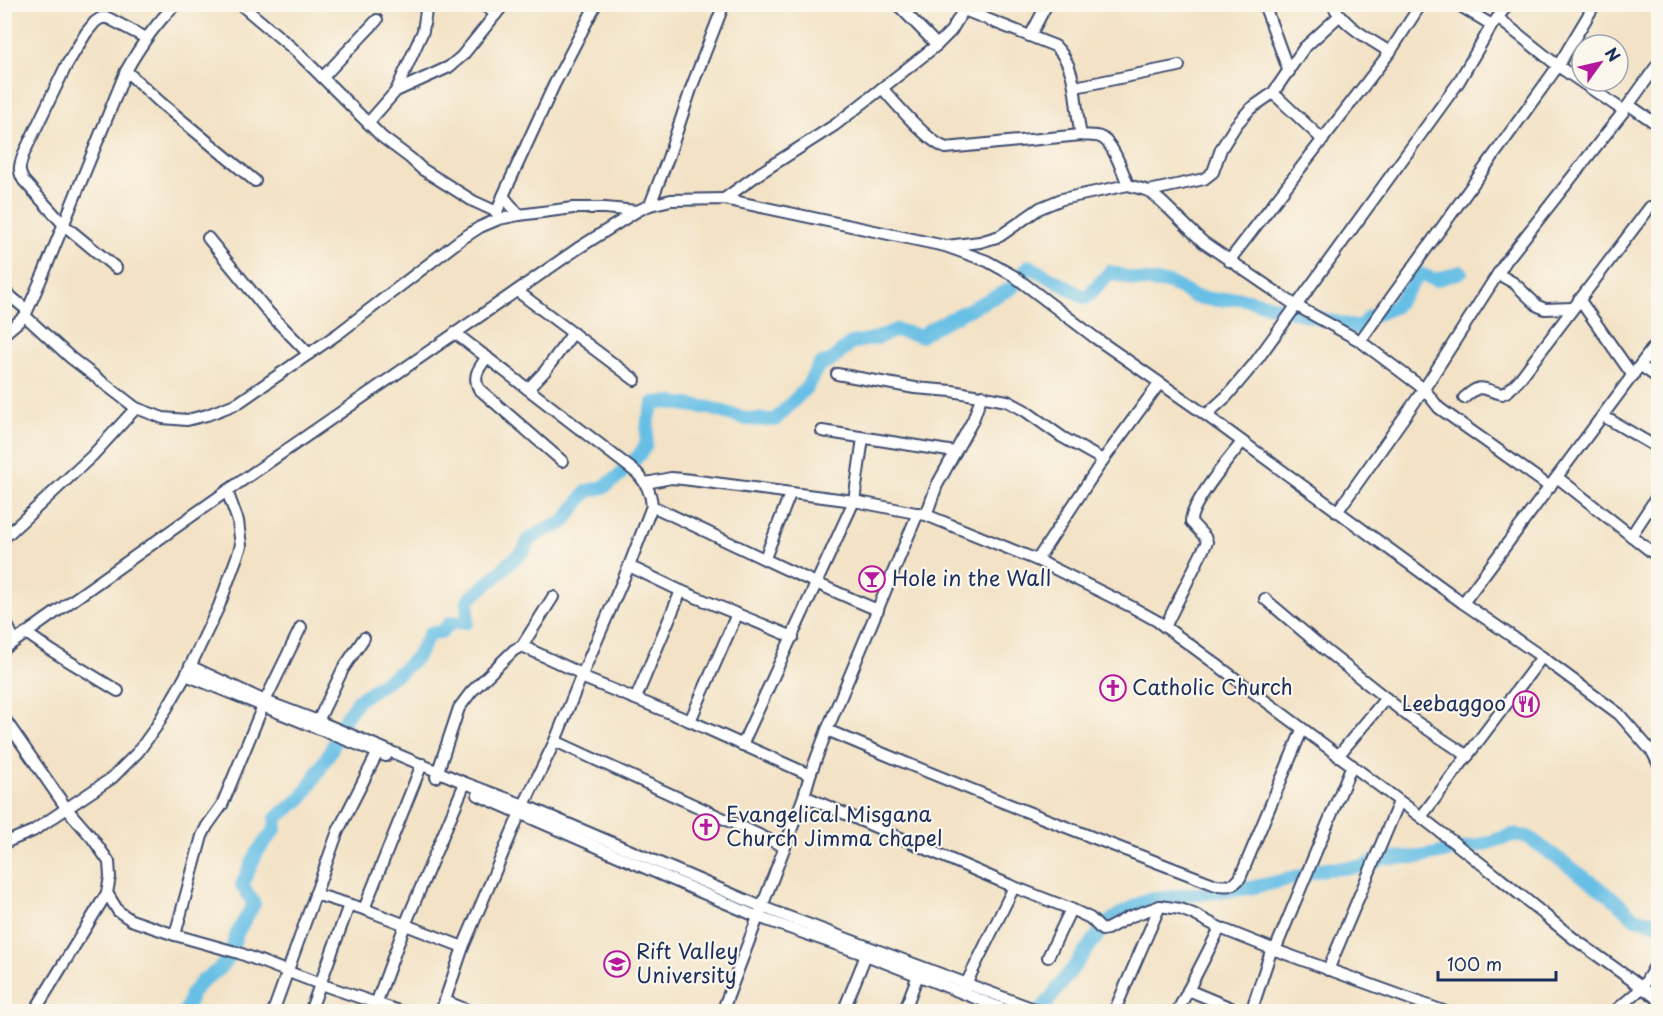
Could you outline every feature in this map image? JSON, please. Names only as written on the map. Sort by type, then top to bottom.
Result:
[{"type":"street","points":[[4,334],[26,313],[126,71],[146,38],[176,4]]},
{"type":"street","points":[[240,4],[297,52],[382,137],[422,169],[498,215],[519,215],[573,208],[637,211]]},
{"type":"street","points":[[368,123],[396,92],[423,31],[426,4]]},
{"type":"street","points":[[482,4],[496,14]]},
{"type":"street","points":[[396,92],[450,67],[462,56],[504,4]]},
{"type":"street","points":[[4,291],[70,358],[136,408],[163,418],[187,420],[207,416],[238,403],[309,354],[460,240],[498,215],[502,196],[554,85],[596,4]]},
{"type":"street","points":[[897,4],[937,45]]},
{"type":"street","points":[[1030,36],[1047,4]]},
{"type":"street","points":[[1264,4],[1289,72]]},
{"type":"street","points":[[1332,4],[1349,26],[1390,52]]},
{"type":"street","points":[[1230,261],[1390,52],[1421,4]]},
{"type":"street","points":[[1457,4],[1495,22],[1558,66],[1626,108],[1659,125]]},
{"type":"street","points":[[1206,415],[1227,396],[1254,364],[1458,82],[1508,4]]},
{"type":"street","points":[[1360,341],[1558,66],[1595,4]]},
{"type":"street","points":[[650,205],[723,5]]},
{"type":"street","points":[[724,199],[835,125],[937,45],[951,31],[965,7],[1054,46],[1062,52],[1075,87],[1081,135]]},
{"type":"street","points":[[1149,191],[1204,179],[1213,172],[1221,149],[1236,125],[1250,109],[1273,93],[1304,48],[1339,16]]},
{"type":"street","points":[[116,268],[64,225],[31,190],[20,174],[20,166],[66,66],[86,33],[96,22],[101,18],[108,18],[146,38]]},
{"type":"street","points":[[323,77],[377,20]]},
{"type":"street","points":[[1337,512],[1424,390],[1506,261],[1659,64]]},
{"type":"street","points":[[1075,87],[1179,66]]},
{"type":"street","points":[[126,71],[255,181]]},
{"type":"street","points":[[882,88],[937,144],[946,148],[1081,135],[1101,136],[1114,150],[1128,185]]},
{"type":"street","points":[[1273,93],[1323,140]]},
{"type":"street","points":[[945,246],[980,242],[1000,236],[1040,208],[1062,198],[1128,185],[1149,191],[1203,242],[1295,305],[1360,341],[1424,390],[1439,408],[1550,487]]},
{"type":"street","points":[[502,196],[519,215]]},
{"type":"street","points":[[4,649],[227,490],[577,249],[637,211],[671,200],[724,199],[945,246],[987,261],[1014,276],[1618,714],[1656,752],[1659,763]]},
{"type":"street","points":[[1464,398],[1475,388],[1482,387],[1502,394],[1508,392],[1650,207]]},
{"type":"street","points":[[208,238],[269,313],[309,354]]},
{"type":"street","points":[[1498,274],[1514,283],[1538,306],[1545,309],[1576,303]]},
{"type":"street","points":[[517,291],[635,380]]},
{"type":"street","points":[[1576,303],[1633,376]]},
{"type":"street","points":[[455,333],[637,473],[646,483],[651,495],[652,506],[629,567],[581,675],[555,741],[522,809],[463,947],[443,1006],[472,1011]]},
{"type":"street","points":[[528,388],[573,333]]},
{"type":"street","points":[[1463,603],[1659,341]]},
{"type":"street","points":[[487,357],[476,376],[475,382],[479,389],[562,461]]},
{"type":"street","points":[[1641,366],[1659,378]]},
{"type":"street","points":[[837,374],[915,388],[982,395],[1007,401],[1102,460]]},
{"type":"street","points":[[1036,560],[1102,460],[1160,384]]},
{"type":"street","points":[[722,1011],[827,730],[922,514],[974,420],[982,395]]},
{"type":"street","points":[[6,531],[33,512],[92,456],[136,408]]},
{"type":"street","points":[[1603,416],[1659,448]]},
{"type":"street","points":[[822,431],[955,452]]},
{"type":"street","points":[[742,745],[854,501],[863,438]]},
{"type":"street","points":[[1165,627],[1207,542],[1191,522],[1192,514],[1210,483],[1242,442]]},
{"type":"street","points":[[1557,477],[1631,536],[1658,554]]},
{"type":"street","points":[[646,483],[671,478],[682,479],[854,501],[922,514],[1036,560],[1130,606],[1165,627],[1352,765],[1497,876],[1573,938],[1659,999]]},
{"type":"street","points":[[4,843],[33,831],[112,778],[138,752],[156,727],[188,671],[219,606],[242,546],[238,521],[227,490]]},
{"type":"street","points":[[765,558],[790,494]]},
{"type":"street","points":[[1631,536],[1659,495]]},
{"type":"street","points":[[652,506],[765,558],[817,585],[878,610]]},
{"type":"street","points":[[629,567],[793,637]]},
{"type":"street","points":[[636,698],[681,591]]},
{"type":"street","points":[[437,775],[459,708],[471,692],[514,650],[522,646],[553,597]]},
{"type":"street","points":[[1265,599],[1412,719],[1467,756]]},
{"type":"street","points":[[690,721],[737,614]]},
{"type":"street","points":[[4,618],[15,641]]},
{"type":"street","points":[[175,935],[202,836],[222,805],[264,704],[301,627]]},
{"type":"street","points":[[26,633],[118,692]]},
{"type":"street","points":[[318,721],[343,669],[364,638]]},
{"type":"street","points":[[522,646],[581,675],[810,775]]},
{"type":"street","points":[[1421,817],[1542,657]]},
{"type":"street","points":[[188,671],[422,767],[866,955],[918,975],[1042,1011]]},
{"type":"street","points":[[1338,756],[1386,698]]},
{"type":"street","points":[[264,704],[318,721],[379,750]]},
{"type":"street","points":[[4,718],[67,809],[109,862],[110,877],[107,893],[34,1011]]},
{"type":"street","points":[[827,730],[1004,803],[1216,885],[1229,886],[1236,884],[1240,879],[1302,730]]},
{"type":"street","points":[[555,741],[785,847]]},
{"type":"street","points":[[273,1011],[339,831],[379,750]]},
{"type":"street","points":[[1251,1011],[1273,949],[1352,765]]},
{"type":"street","points":[[364,909],[422,767]]},
{"type":"street","points":[[375,1007],[405,925],[464,786]]},
{"type":"street","points":[[804,796],[1071,909],[1090,918],[1102,930],[1160,906],[1180,909],[1273,949],[1446,1011]]},
{"type":"street","points":[[1328,970],[1399,801]]},
{"type":"street","points":[[964,988],[1014,886]]},
{"type":"street","points":[[107,893],[118,911],[131,920],[239,953],[375,1007],[402,1011]]},
{"type":"street","points":[[315,894],[364,909],[463,947]]},
{"type":"street","points":[[310,1011],[349,905]]},
{"type":"street","points":[[1114,1011],[1160,906]]},
{"type":"street","points":[[1048,957],[1071,909]]},
{"type":"street","points":[[760,912],[964,988],[1011,1011]]},
{"type":"street","points":[[1178,1011],[1220,928]]},
{"type":"street","points":[[843,1011],[866,955]]},
{"type":"street","points":[[1614,1011],[1642,988],[1659,961]]},
{"type":"street","points":[[904,1011],[918,975]]},
{"type":"street","points":[[1188,990],[1241,1011]]},
{"type":"waterway","points":[[184,1012],[191,994],[203,980],[217,971],[229,958],[237,933],[254,904],[242,885],[257,852],[275,829],[276,818],[302,798],[330,752],[346,717],[358,700],[401,671],[417,657],[430,633],[442,632],[450,623],[467,622],[468,600],[524,551],[528,540],[563,523],[587,491],[604,487],[619,476],[646,445],[648,420],[654,403],[666,402],[710,408],[746,419],[775,420],[807,387],[819,365],[832,360],[851,343],[877,338],[896,330],[921,336],[932,328],[1012,288],[1029,266],[1086,298],[1110,272],[1136,280],[1170,283],[1195,297],[1217,300],[1240,298],[1359,328],[1369,317],[1394,307],[1420,274],[1435,280],[1461,272]]},
{"type":"waterway","points":[[1040,1012],[1106,924],[1147,900],[1250,888],[1324,869],[1363,867],[1383,858],[1420,857],[1481,845],[1512,835],[1528,837],[1613,898],[1633,917],[1658,924]]},
{"type":"place","name":"Hole in the Wall","points":[[872,579]]},
{"type":"place","name":"Catholic Church","points":[[1113,688]]},
{"type":"place","name":"Leebaggoo","points":[[1526,704]]},
{"type":"place","name":"Evangelical Misgana Church Jimma chapel","points":[[706,827]]},
{"type":"place","name":"Rift Valley University","points":[[617,964]]}]
